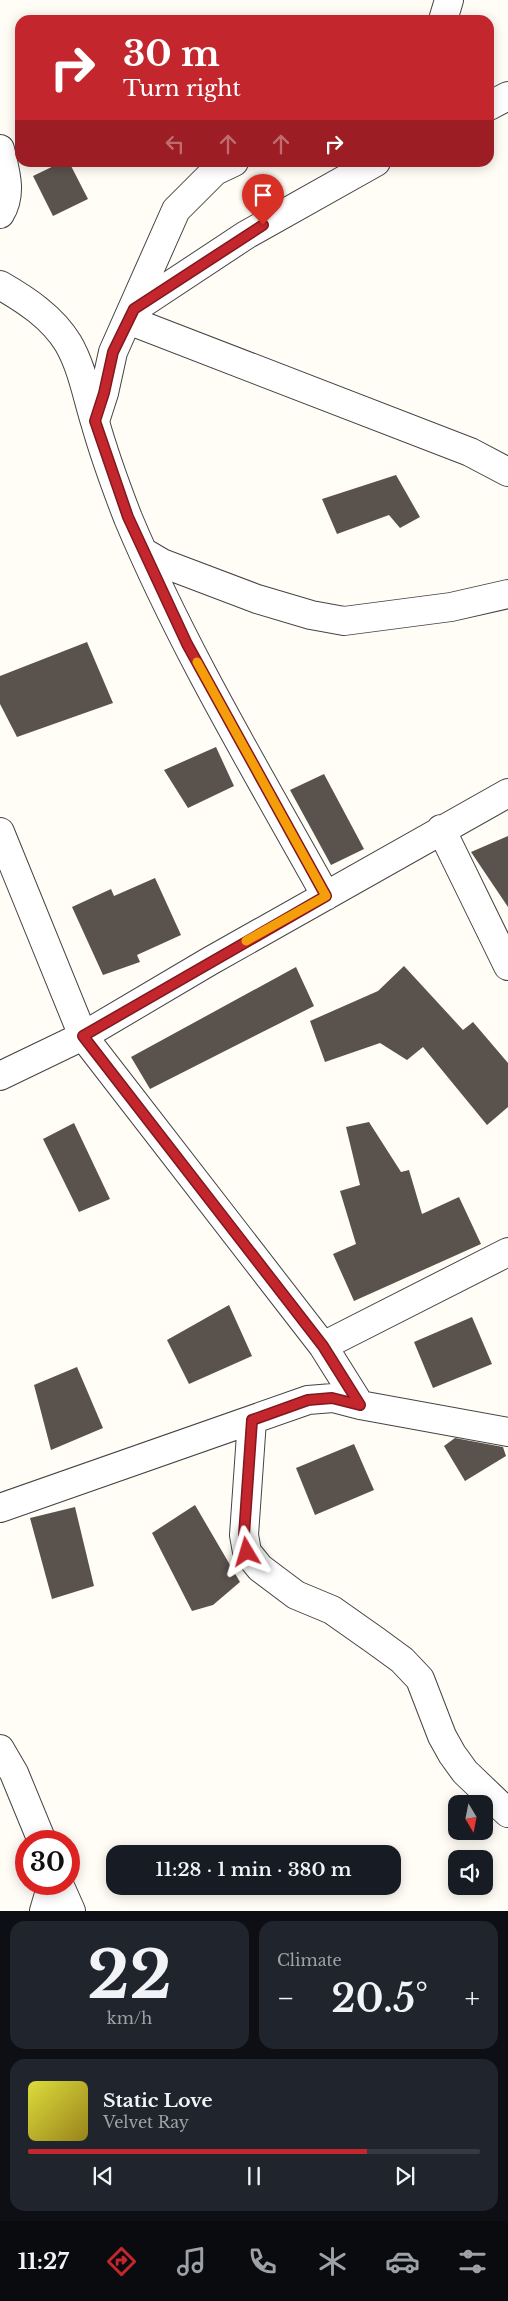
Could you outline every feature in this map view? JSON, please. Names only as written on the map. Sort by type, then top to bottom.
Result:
[{"type":"street","points":[[444,15],[449,0]]},
{"type":"street","points":[[0,149],[8,186],[5,205],[0,214]]},
{"type":"street","points":[[95,421],[104,393],[113,352],[176,210],[215,172],[224,167]]},
{"type":"street","points":[[131,315],[246,235],[367,167]]},
{"type":"street","points":[[0,285],[38,310],[69,345],[128,517],[187,644],[326,896]]},
{"type":"street","points":[[131,315],[470,452],[508,472]]},
{"type":"street","points":[[145,553],[162,563],[257,599],[312,616],[344,621],[451,607],[508,594]]},
{"type":"street","points":[[0,1076],[83,1036],[441,829],[508,793]]},
{"type":"street","points":[[441,829],[508,966]]},
{"type":"street","points":[[0,832],[83,1036],[323,1346],[360,1405]]},
{"type":"street","points":[[323,1346],[508,1252]]},
{"type":"street","points":[[0,1508],[308,1400],[332,1398],[360,1405],[508,1432]]},
{"type":"street","points":[[252,1420],[244,1535],[247,1552],[260,1568],[296,1595],[332,1610],[402,1660],[420,1679],[439,1730],[452,1754],[465,1772],[508,1812]]},
{"type":"street","points":[[0,1749],[14,1773],[37,1830]]},
{"type":"street","points":[[44,1911],[49,1895]]},
{"type":"street","points":[[64,1895],[71,1911]]},
{"type":"building","points":[[52,167],[72,167],[88,199],[53,216],[33,176]]},
{"type":"building","points":[[396,475],[420,517],[400,528],[389,515],[337,534],[322,499]]},
{"type":"building","points":[[87,642],[113,703],[17,737],[0,704],[0,676]]},
{"type":"building","points":[[216,747],[234,786],[188,808],[164,770]]},
{"type":"building","points":[[324,774],[364,849],[331,865],[290,790]]},
{"type":"building","points":[[508,836],[508,907],[471,852]]},
{"type":"building","points":[[155,878],[181,935],[137,955],[140,962],[103,975],[72,907],[111,889],[114,896]]},
{"type":"building","points":[[404,966],[463,1030],[473,1022],[508,1063],[508,1107],[487,1125],[423,1047],[407,1060],[380,1043],[325,1062],[310,1021],[378,991]]},
{"type":"building","points":[[296,967],[314,1006],[150,1089],[131,1057]]},
{"type":"building","points":[[369,1122],[401,1172],[409,1170],[422,1214],[459,1197],[481,1244],[354,1301],[333,1254],[356,1244],[340,1191],[360,1185],[346,1127]]},
{"type":"building","points":[[74,1123],[110,1199],[79,1212],[43,1139]]},
{"type":"building","points":[[229,1305],[252,1356],[189,1384],[167,1340]]},
{"type":"building","points":[[472,1317],[492,1364],[433,1388],[414,1342]]},
{"type":"building","points":[[77,1367],[103,1428],[51,1450],[34,1385]]},
{"type":"building","points":[[455,1438],[503,1447],[506,1456],[465,1481],[444,1446]]},
{"type":"building","points":[[354,1444],[374,1490],[315,1515],[296,1468]]},
{"type":"building","points":[[195,1505],[240,1582],[213,1605],[192,1611],[152,1533]]},
{"type":"building","points":[[75,1507],[94,1586],[52,1599],[30,1518]]},
{"type":"slow traffic","points":[[197,662],[326,896],[246,941]]},
{"type":"route","points":[[247,1552],[244,1535],[252,1420],[308,1400],[332,1398],[360,1405],[323,1346],[83,1036],[210,961],[326,896],[187,644],[128,517],[95,421],[104,393],[113,352],[134,309],[263,225]]}]
